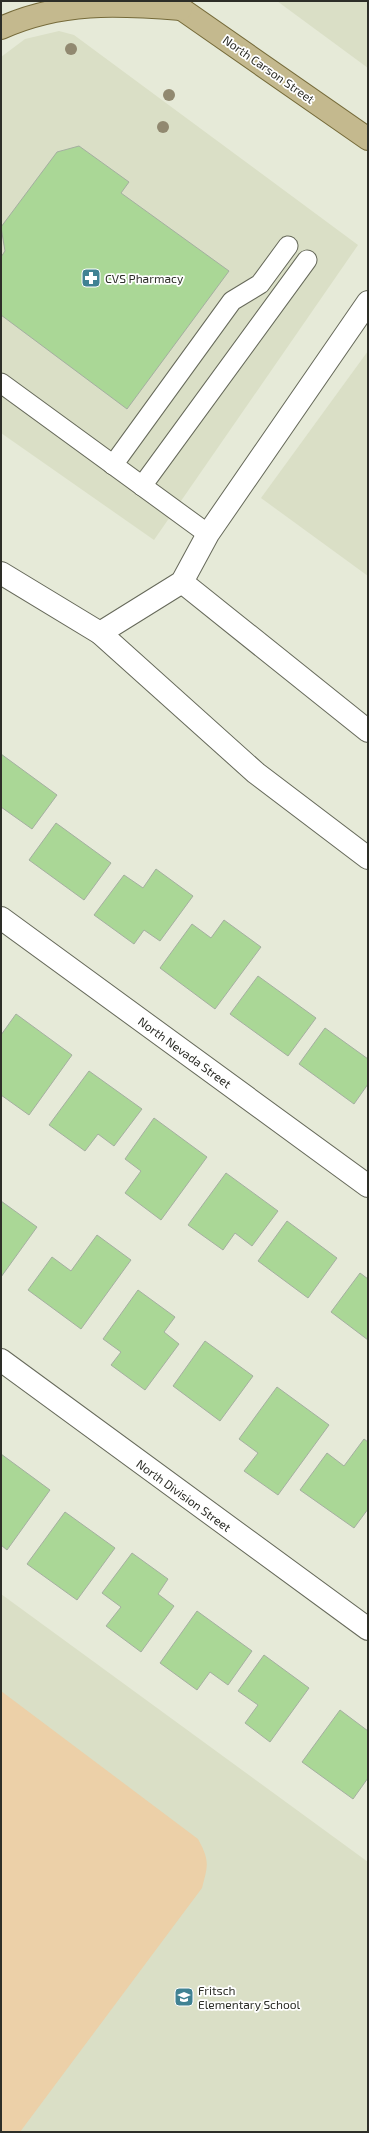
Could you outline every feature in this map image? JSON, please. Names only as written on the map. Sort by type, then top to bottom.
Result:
[{"type":"main road","points":[[1,28],[39,13],[84,6],[114,4],[176,5]]},
{"type":"main road","name":"North Carson Street","points":[[176,5],[368,139]]},
{"type":"street","points":[[100,633],[182,582],[208,534],[368,302]]},
{"type":"street","points":[[1,573],[100,633],[256,773],[368,858]]},
{"type":"street","points":[[182,582],[368,731]]},
{"type":"street","name":"North Nevada Street","points":[[1,918],[368,1186]]},
{"type":"street","name":"North Division Street","points":[[1,1360],[368,1629]]},
{"type":"lane","points":[[113,465],[232,301],[260,284],[288,246]]},
{"type":"lane","points":[[142,486],[307,260]]},
{"type":"lane","points":[[1,383],[208,534]]},
{"type":"shaded area","points":[[277,1],[368,1],[368,68]]},
{"type":"shaded area","points":[[59,31],[74,35],[358,245],[154,540],[1,433],[1,57],[25,39]]},
{"type":"shaded area","points":[[368,351],[368,576],[261,498]]},
{"type":"shaded area","name":"Fritsch Elementary School","points":[[1,1594],[368,1862],[368,2132],[1,2132]]},
{"type":"shaded area","points":[[1,1691],[198,1839],[205,1853],[207,1863],[202,1888],[20,2132],[1,2132]]},
{"type":"building","name":"CVS Pharmacy","points":[[79,146],[129,182],[121,193],[229,271],[127,409],[1,315],[1,257],[5,251],[1,227],[57,152]]},
{"type":"building","points":[[1,754],[57,795],[32,829],[1,807]]},
{"type":"building","points":[[56,823],[111,863],[84,900],[29,860]]},
{"type":"building","points":[[156,869],[193,896],[160,941],[144,930],[134,944],[94,915],[124,875],[143,888]]},
{"type":"building","points":[[224,920],[261,947],[215,1009],[160,968],[192,924],[211,938]]},
{"type":"building","points":[[258,976],[316,1018],[288,1056],[230,1014]]},
{"type":"building","points":[[16,1014],[72,1055],[29,1115],[1,1095],[1,1035]]},
{"type":"building","points":[[325,1028],[368,1059],[368,1084],[354,1104],[299,1064]]},
{"type":"building","points":[[89,1071],[142,1109],[114,1146],[98,1134],[85,1151],[49,1125]]},
{"type":"building","points":[[154,1118],[207,1157],[161,1220],[125,1193],[141,1171],[125,1159]]},
{"type":"building","points":[[226,1173],[278,1211],[252,1246],[235,1233],[223,1250],[188,1225]]},
{"type":"building","points":[[1,1201],[37,1227],[1,1277]]},
{"type":"building","points":[[287,1221],[337,1258],[308,1298],[258,1261]]},
{"type":"building","points":[[97,1235],[131,1260],[81,1329],[28,1290],[52,1257],[71,1271]]},
{"type":"building","points":[[360,1273],[368,1279],[368,1340],[331,1312]]},
{"type":"building","points":[[138,1290],[175,1317],[164,1332],[179,1344],[145,1390],[111,1365],[121,1352],[103,1339]]},
{"type":"building","points":[[205,1341],[253,1376],[220,1421],[173,1386]]},
{"type":"building","points":[[277,1387],[329,1425],[278,1495],[244,1471],[258,1453],[239,1439]]},
{"type":"building","points":[[364,1439],[368,1442],[368,1509],[354,1528],[300,1490],[327,1453],[344,1466]]},
{"type":"building","points":[[1,1454],[50,1490],[7,1550],[1,1545]]},
{"type":"building","points":[[65,1512],[115,1548],[77,1600],[27,1564]]},
{"type":"building","points":[[132,1553],[168,1579],[158,1594],[174,1606],[141,1652],[106,1626],[121,1607],[102,1593]]},
{"type":"building","points":[[197,1611],[252,1651],[228,1685],[210,1672],[197,1690],[160,1663]]},
{"type":"building","points":[[264,1655],[309,1688],[270,1742],[245,1723],[258,1705],[238,1691]]},
{"type":"building","points":[[340,1710],[368,1731],[368,1778],[353,1799],[302,1762]]},
{"type":"place","name":"CVS Pharmacy","points":[[91,278]]},
{"type":"place","name":"Fritsch Elementary School","points":[[184,1997]]}]
